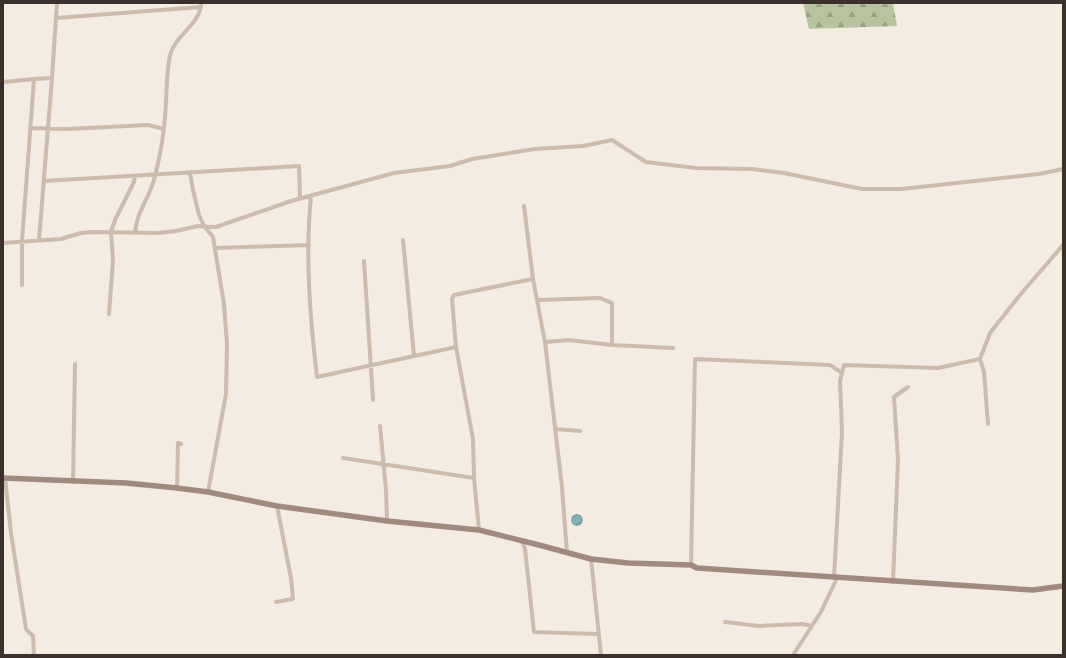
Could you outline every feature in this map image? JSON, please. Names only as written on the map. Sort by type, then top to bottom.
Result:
[{"type":"main road","points":[[4,478],[126,483],[208,492],[277,506],[387,521],[479,530],[591,559],[628,564],[691,565],[697,568],[1033,590],[1063,586]]},
{"type":"street","points":[[39,240],[57,3]]},
{"type":"street","points":[[56,18],[201,5],[193,23],[181,36],[170,53],[164,128],[156,175],[152,188],[137,218],[134,233]]},
{"type":"street","points":[[3,82],[52,78]]},
{"type":"street","points":[[22,284],[22,240],[34,79]]},
{"type":"street","points":[[31,128],[67,129],[142,125],[164,128]]},
{"type":"street","points":[[3,242],[61,239],[81,234],[111,232],[167,232],[191,227],[216,227],[267,209],[394,173],[450,166],[472,160],[535,148],[583,146],[612,140],[646,162],[696,168],[752,169],[784,173],[862,189],[901,189],[1039,174],[1063,169]]},
{"type":"street","points":[[44,181],[299,166],[300,199]]},
{"type":"street","points":[[190,173],[193,190],[204,226],[213,237],[224,304],[226,330],[226,394],[208,492]]},
{"type":"street","points":[[109,314],[113,260],[111,232],[115,220],[134,182],[135,176]]},
{"type":"street","points":[[311,196],[309,216],[309,286],[317,377],[456,347]]},
{"type":"street","points":[[524,206],[533,279],[545,342],[567,552]]},
{"type":"street","points":[[404,240],[414,356]]},
{"type":"street","points":[[215,248],[309,245]]},
{"type":"street","points":[[988,424],[984,372],[980,359],[990,333],[1020,294],[1063,245]]},
{"type":"street","points":[[364,261],[374,400]]},
{"type":"street","points":[[479,530],[474,478],[473,438],[456,347],[452,299],[454,295],[533,279]]},
{"type":"street","points":[[537,300],[600,298],[612,303],[612,345]]},
{"type":"street","points":[[545,342],[568,340],[612,345],[673,348]]},
{"type":"street","points":[[691,565],[695,359],[830,365],[842,372]]},
{"type":"street","points":[[793,655],[821,612],[836,578],[842,432],[840,381],[844,365],[938,368],[980,359]]},
{"type":"street","points":[[73,482],[75,364]]},
{"type":"street","points":[[893,582],[898,460],[894,397],[908,387]]},
{"type":"street","points":[[380,426],[387,521]]},
{"type":"street","points":[[555,429],[580,431]]},
{"type":"street","points":[[177,488],[178,443],[181,444]]},
{"type":"street","points":[[343,458],[474,478]]},
{"type":"street","points":[[4,478],[26,628],[32,636],[34,655]]},
{"type":"street","points":[[276,602],[292,599],[291,578],[277,506]]},
{"type":"street","points":[[522,540],[525,549],[534,632],[598,634]]},
{"type":"street","points":[[591,559],[601,655]]},
{"type":"street","points":[[725,622],[760,626],[802,624],[812,626]]},
{"type":"green space","points":[[803,3],[893,3],[897,26],[809,29]]},
{"type":"water","points":[[575,514],[579,514],[583,520],[579,526],[575,526],[571,522],[571,518]]}]
